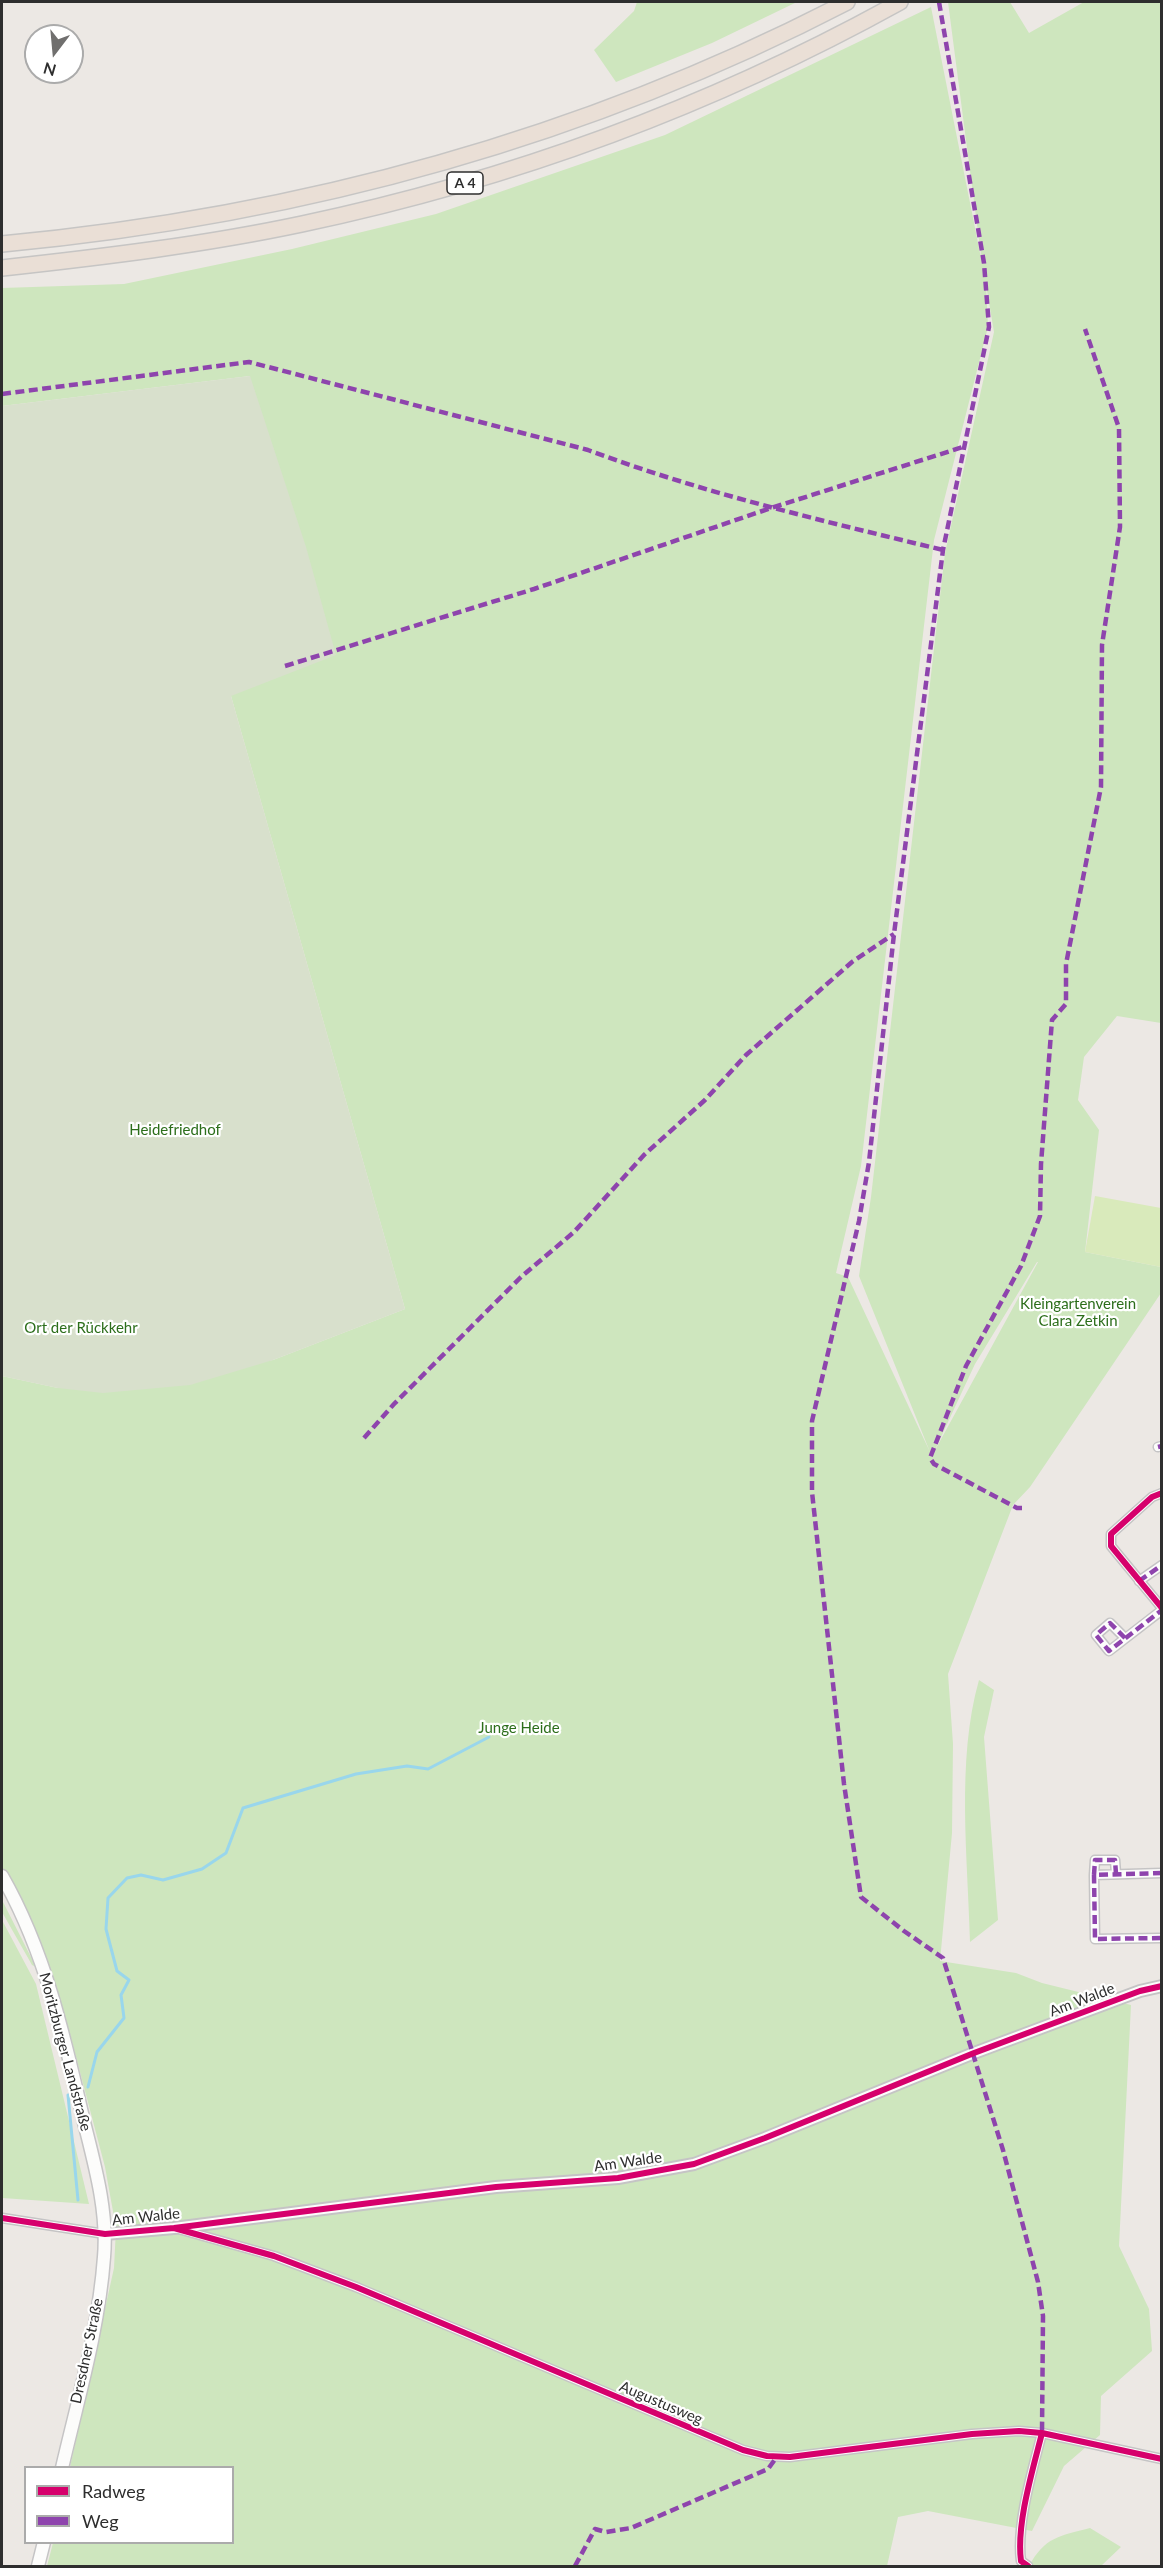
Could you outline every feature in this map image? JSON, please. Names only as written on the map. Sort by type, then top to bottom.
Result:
[{"type":"highway","name":"A 4","points":[[2,244],[129,229],[253,208],[351,189],[457,159],[555,128],[652,92],[746,52],[847,2]]},
{"type":"highway","name":"A 4","points":[[2,268],[141,252],[252,234],[357,212],[465,183],[572,149],[677,109],[780,63],[900,2]]},
{"type":"main road","name":"Moritzburger Landstraße","points":[[2,1876],[10,1890],[49,1987],[71,2064],[95,2169],[105,2234]]},
{"type":"main road","name":"Dresdner Straße","points":[[62,2466],[100,2292],[105,2234]]},
{"type":"main road","points":[[38,2566],[44,2544]]},
{"type":"street","points":[[1125,1638],[1161,1609],[1111,1546],[1111,1534],[1152,1497],[1161,1494]]},
{"type":"street","points":[[1139,1581],[1161,1565]]},
{"type":"street","points":[[1116,1874],[1115,1860],[1095,1860],[1095,1939],[1161,1938]]},
{"type":"street","points":[[1094,1875],[1161,1873]]},
{"type":"street","name":"Am Walde","points":[[105,2234],[174,2228],[496,2187],[618,2178],[694,2164],[765,2138],[974,2053],[1126,1996],[1161,1986]]},
{"type":"street","points":[[2,2218],[105,2234]]},
{"type":"street","name":"Augustusweg","points":[[174,2228],[274,2256],[356,2287],[744,2450],[767,2456],[806,2456],[972,2434],[1019,2431],[1042,2433],[1161,2459]]},
{"type":"street","points":[[1028,2566],[1021,2561],[1019,2547],[1031,2477],[1042,2433]]},
{"type":"green space","points":[[637,2],[797,2],[712,43],[616,82],[594,50],[634,11]]},
{"type":"green space","name":"Junge Heide","points":[[948,2],[1010,2],[1029,33],[1084,2],[1161,2],[1161,1023],[1117,1016],[1084,1057],[1078,1100],[1099,1130],[1085,1252],[1161,1267],[1161,1293],[1030,1487],[1013,1505],[948,1674],[953,1744],[952,1833],[940,1961],[1016,1973],[1042,1983],[1131,2005],[1119,2246],[1149,2309],[1152,2351],[1101,2396],[1100,2435],[1064,2466],[1032,2531],[928,2511],[898,2517],[887,2566],[47,2566],[53,2544],[234,2544],[234,2466],[70,2466],[114,2268],[116,2228],[105,2167],[70,2034],[50,1972],[2,1874],[2,1376],[58,1388],[273,1360],[405,1309],[231,696],[250,376],[2,406],[2,288],[124,284],[292,249],[436,214],[665,135],[931,7],[982,263]],"holes":[[[986,285],[994,332],[945,553],[871,1197],[859,1276],[930,1452],[848,1277],[836,1273],[861,1166],[934,540],[988,327]],[[1038,1262],[934,1452],[975,1364]]]},
{"type":"green space","name":"Heidefriedhof","points":[[250,376],[306,547],[336,655],[231,696],[405,1309],[273,1360],[190,1385],[103,1393],[58,1388],[2,1376],[2,406]]},
{"type":"green space","points":[[1095,1196],[1161,1208],[1161,1267],[1085,1252]]},
{"type":"green space","points":[[979,1680],[994,1690],[984,1737],[998,1920],[970,1942],[965,1810],[966,1776],[972,1711]]},
{"type":"green space","points":[[2,1900],[36,1967],[32,1965],[2,1912]]},
{"type":"green space","points":[[2,1920],[36,1984],[89,2204],[2,2198]]},
{"type":"green space","points":[[1090,2528],[1121,2547],[1101,2566],[1029,2566],[1047,2543],[1070,2533]]},
{"type":"waterway","points":[[88,2087],[97,2052],[124,2018],[121,1995],[129,1980],[117,1971],[106,1929],[108,1898],[127,1878],[141,1875],[163,1880],[202,1869],[226,1853],[243,1808],[356,1774],[407,1766],[428,1769],[489,1737]]},
{"type":"waterway","points":[[68,2095],[78,2200]]},
{"type":"marked path","points":[[939,2],[984,263],[989,327],[943,550],[894,934],[869,1162],[859,1221],[812,1421],[812,1492],[844,1784],[861,1897],[943,1958],[1003,2150],[1038,2282],[1043,2316],[1042,2433]]},
{"type":"marked path","points":[[1022,1508],[1017,1508],[934,1464],[930,1458],[966,1366],[1021,1266],[1040,1216],[1041,1164],[1052,1020],[1066,1004],[1066,964],[1101,787],[1102,645],[1120,527],[1119,428],[1085,329]]},
{"type":"marked path","points":[[2,394],[249,362],[588,450],[675,480],[943,550]]},
{"type":"marked path","points":[[285,666],[534,589],[771,508],[963,447]]},
{"type":"marked path","points":[[364,1438],[394,1404],[521,1277],[574,1232],[644,1155],[705,1100],[746,1055],[852,962],[894,934]]},
{"type":"marked path","points":[[1158,1447],[1162,1446]]},
{"type":"marked path","points":[[1139,1581],[1162,1565]]},
{"type":"marked path","points":[[1125,1638],[1110,1623],[1096,1635],[1109,1651],[1162,1610]]},
{"type":"marked path","points":[[1094,1875],[1095,1860],[1115,1860],[1116,1874]]},
{"type":"marked path","points":[[1162,1873],[1094,1875],[1095,1939],[1162,1938]]},
{"type":"marked path","points":[[575,2566],[595,2529],[606,2532],[631,2528],[768,2469],[776,2458]]},
{"type":"cycle path","points":[[1162,1493],[1152,1497],[1111,1534],[1111,1546],[1162,1608]]},
{"type":"cycle path","points":[[2,2218],[105,2234],[174,2228],[496,2187],[618,2178],[694,2164],[765,2138],[974,2053],[1140,1991],[1162,1986]]},
{"type":"cycle path","points":[[174,2228],[274,2256],[356,2287],[743,2450],[767,2456],[790,2457],[972,2434],[1019,2431],[1042,2433],[1162,2459]]},
{"type":"cycle path","points":[[1028,2566],[1021,2561],[1021,2530],[1026,2497],[1042,2433]]},
{"type":"park label","name":"Kleingartenverein Clara Zetkin","points":[[1078,1312]]},
{"type":"park label","name":"Ort der Rückkehr","points":[[81,1328]]}]
